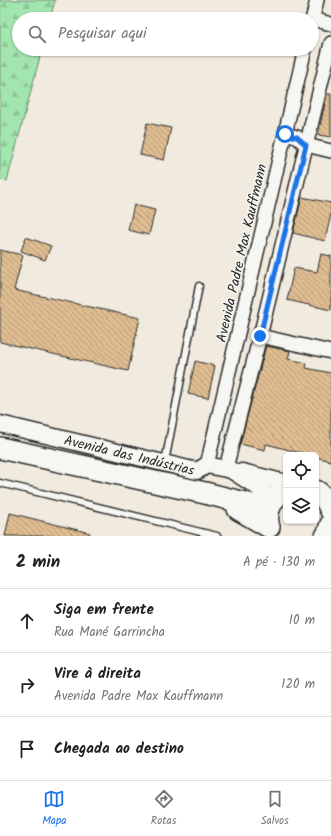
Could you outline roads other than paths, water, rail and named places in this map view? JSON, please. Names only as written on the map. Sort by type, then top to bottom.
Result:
[{"type":"main road","name":"Avenida das Indústrias","points":[[0,448],[204,493],[274,513]]},
{"type":"main road","points":[[319,493],[328,503],[331,511]]},
{"type":"main road","points":[[326,536],[331,524]]},
{"type":"street","points":[[314,12],[317,0]]},
{"type":"street","points":[[319,21],[331,24]]},
{"type":"street","points":[[283,482],[228,469],[331,43]]},
{"type":"street","name":"Avenida Padre Max Kauffmann","points":[[207,465],[303,56]]},
{"type":"street","points":[[285,134],[297,137],[306,145],[331,151]]},
{"type":"street","points":[[260,336],[331,352]]},
{"type":"street","name":"Avenida das Indústrias","points":[[0,424],[165,462],[197,471],[207,465],[228,469],[263,492],[274,513]]},
{"type":"street","points":[[319,488],[331,489]]},
{"type":"lane","points":[[165,462],[199,286]]},
{"type":"lane","points":[[0,483],[217,536]]}]
